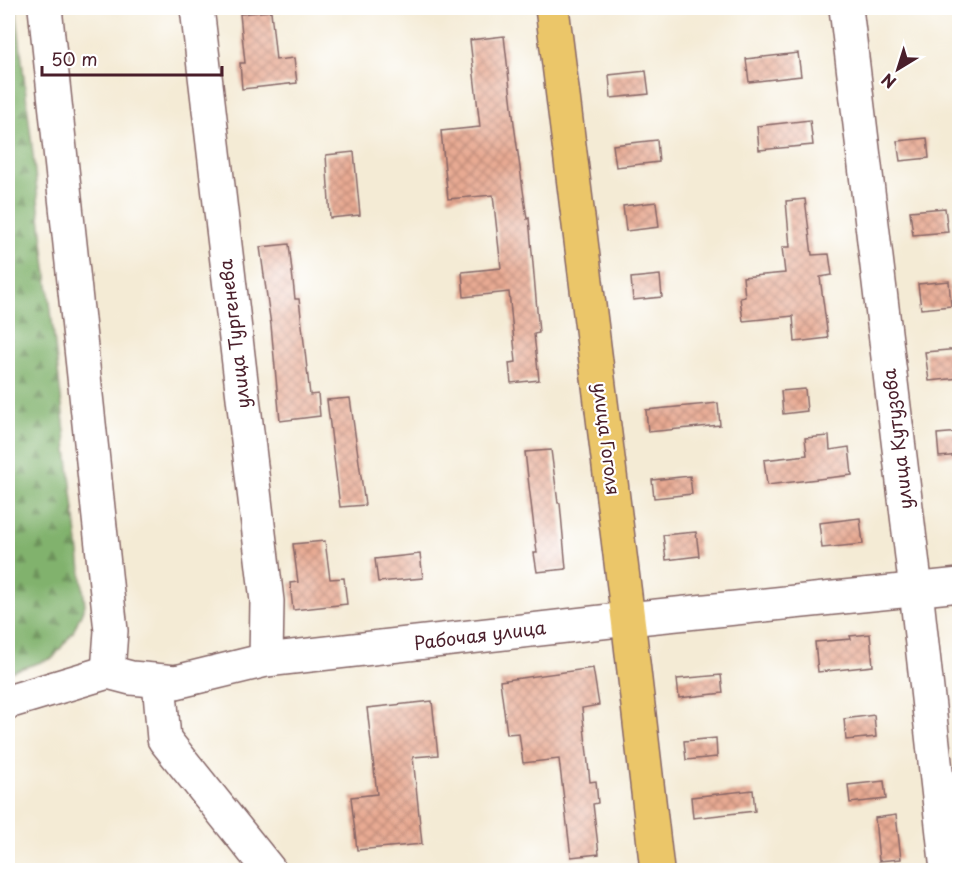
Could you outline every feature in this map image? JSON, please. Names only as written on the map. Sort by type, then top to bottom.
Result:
[{"type":"main road","name":"улица Гоголя","points":[[552,8],[657,870]]},
{"type":"street","points":[[45,8],[111,631],[108,672]]},
{"type":"street","name":"улица Тургенева","points":[[197,8],[267,601],[266,660]]},
{"type":"street","name":"улица Кутузова","points":[[846,8],[947,870]]},
{"type":"street","name":"Рабочая улица","points":[[8,702],[108,672],[131,678],[177,682],[266,660],[628,619],[960,585]]},
{"type":"street","points":[[159,681],[164,739],[269,870]]},
{"type":"green space","points":[[8,8],[16,8],[85,605],[73,632],[53,658],[8,673]]},
{"type":"building","points":[[271,11],[276,60],[294,58],[297,83],[242,89],[240,63],[245,63],[240,14]]},
{"type":"building","points":[[504,36],[527,219],[529,218],[539,333],[534,334],[539,380],[511,383],[509,363],[516,362],[509,292],[464,297],[462,272],[501,268],[493,195],[448,199],[441,131],[480,127],[470,40]]},
{"type":"building","points":[[798,53],[801,76],[749,82],[746,59]]},
{"type":"building","points":[[646,71],[649,94],[611,98],[609,75]]},
{"type":"building","points":[[810,120],[813,145],[759,150],[757,126]]},
{"type":"building","points":[[927,138],[929,158],[900,161],[897,141]]},
{"type":"building","points":[[657,140],[659,162],[616,167],[613,145]]},
{"type":"building","points":[[354,152],[360,215],[330,218],[326,155]]},
{"type":"building","points":[[805,199],[812,255],[829,254],[832,275],[820,277],[828,338],[795,342],[793,316],[743,321],[740,298],[745,297],[743,277],[785,273],[782,247],[790,247],[786,201]]},
{"type":"building","points":[[656,202],[659,227],[626,231],[623,206]]},
{"type":"building","points":[[945,208],[948,232],[913,235],[910,211]]},
{"type":"building","points":[[289,244],[295,299],[299,299],[310,395],[318,394],[320,416],[280,421],[271,325],[260,247]]},
{"type":"building","points":[[660,275],[662,297],[633,300],[631,278]]},
{"type":"building","points":[[949,281],[951,306],[921,309],[918,284]]},
{"type":"building","points":[[960,349],[960,378],[929,381],[925,352]]},
{"type":"building","points":[[805,389],[807,411],[783,414],[781,391]]},
{"type":"building","points":[[350,398],[365,505],[340,507],[327,400]]},
{"type":"building","points":[[718,403],[720,425],[648,432],[646,410]]},
{"type":"building","points":[[960,432],[960,455],[939,457],[937,434]]},
{"type":"building","points":[[829,436],[830,450],[849,447],[852,475],[767,485],[764,460],[807,455],[805,438]]},
{"type":"building","points":[[551,450],[558,503],[560,503],[566,569],[537,572],[534,553],[537,553],[525,452]]},
{"type":"building","points":[[690,476],[692,494],[654,498],[652,480]]},
{"type":"building","points":[[860,518],[863,544],[822,548],[819,523]]},
{"type":"building","points":[[696,532],[699,556],[666,560],[663,535]]},
{"type":"building","points":[[325,541],[330,579],[344,578],[347,604],[293,610],[290,583],[298,582],[293,544]]},
{"type":"building","points":[[420,554],[423,578],[378,582],[375,559]]},
{"type":"building","points":[[870,634],[873,666],[818,672],[815,642],[851,639],[850,636]]},
{"type":"building","points":[[593,668],[599,705],[582,708],[590,782],[596,781],[598,803],[593,804],[599,854],[571,857],[559,759],[523,763],[519,733],[507,734],[500,681]]},
{"type":"building","points":[[721,675],[723,693],[679,698],[677,679]]},
{"type":"building","points":[[432,701],[438,755],[413,757],[422,844],[357,850],[351,797],[377,794],[367,708]]},
{"type":"building","points":[[874,715],[876,737],[846,740],[844,719]]},
{"type":"building","points":[[716,738],[717,757],[686,760],[684,741]]},
{"type":"building","points":[[884,781],[886,799],[850,803],[848,785]]},
{"type":"building","points":[[753,790],[755,811],[693,818],[691,797]]},
{"type":"building","points":[[896,815],[901,859],[879,861],[875,818]]}]
